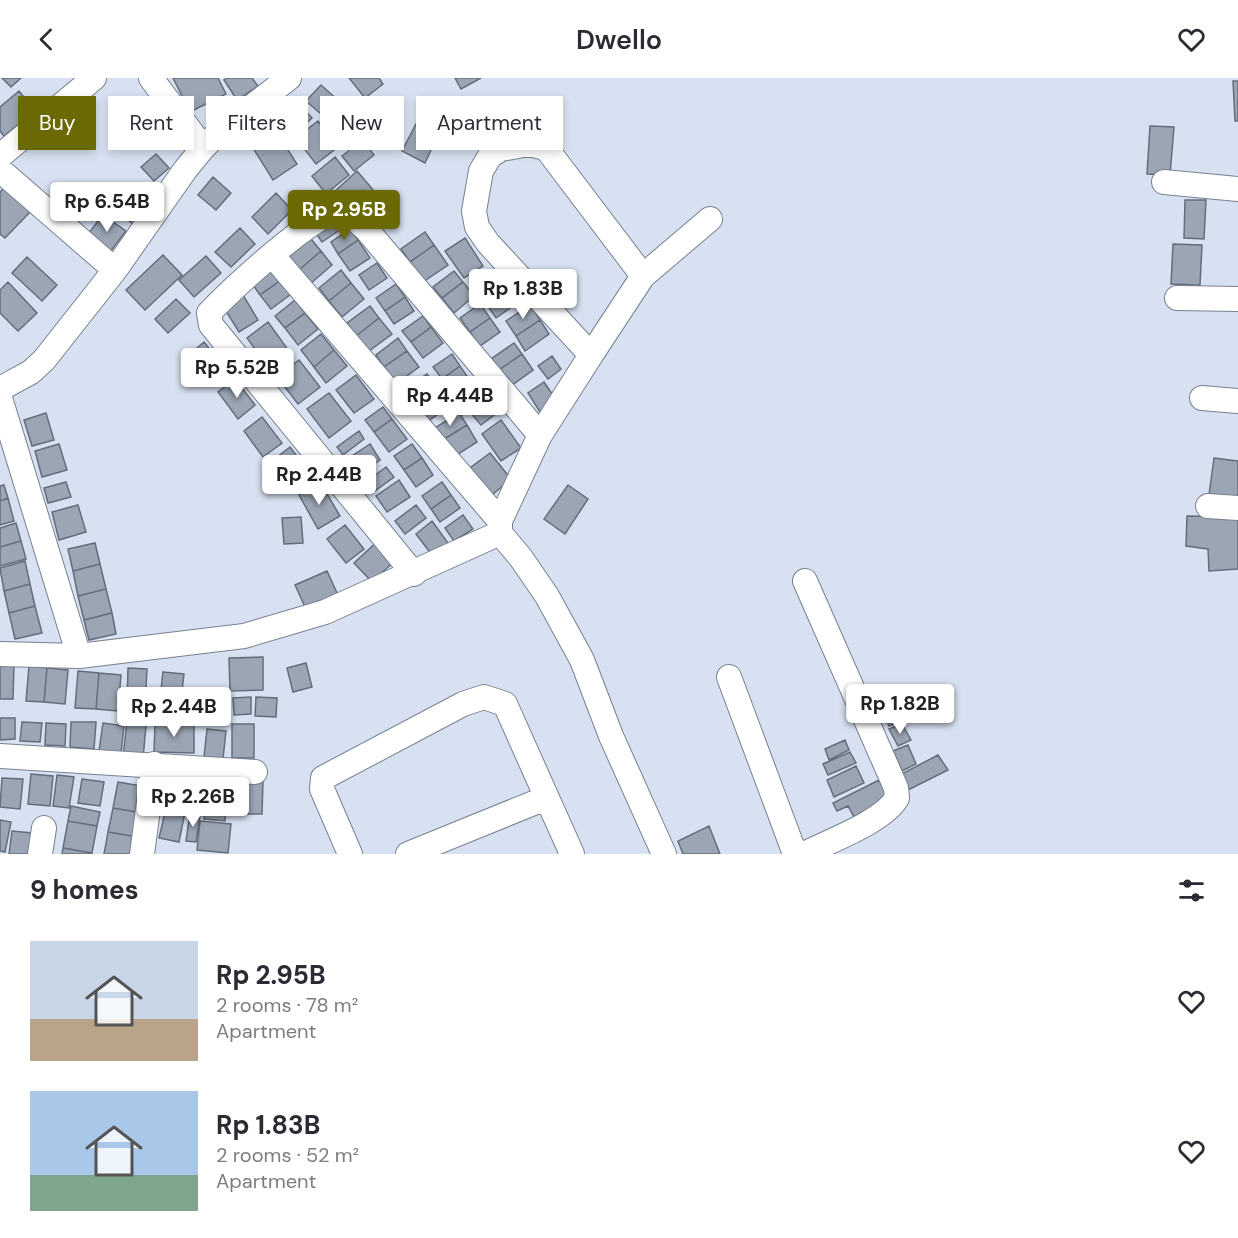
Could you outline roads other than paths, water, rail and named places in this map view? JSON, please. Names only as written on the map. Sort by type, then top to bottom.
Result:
[{"type":"street","points":[[0,156],[94,78]]},
{"type":"street","points":[[151,78],[203,148]]},
{"type":"street","points":[[0,389],[31,372],[45,360],[115,270],[203,148],[219,132],[289,78]]},
{"type":"street","points":[[591,355],[488,243],[477,227],[474,211],[481,171],[490,156],[501,149],[529,144],[546,148],[644,276]]},
{"type":"street","points":[[0,170],[115,270]]},
{"type":"street","points":[[1164,182],[1238,189]]},
{"type":"street","points":[[414,574],[209,319],[209,313],[235,286],[272,255],[332,211],[344,209],[366,229],[540,435]]},
{"type":"street","points":[[0,654],[79,657],[244,636],[325,612],[414,574],[500,527],[540,435],[644,276],[710,219]]},
{"type":"street","points":[[272,255],[500,527],[548,596],[582,660],[611,736],[664,854]]},
{"type":"street","points":[[1177,298],[1238,299]]},
{"type":"street","points":[[0,398],[79,657]]},
{"type":"street","points":[[1202,398],[1238,401]]},
{"type":"street","points":[[1208,506],[1238,508]]},
{"type":"street","points":[[804,854],[874,818],[892,807],[897,798],[896,788],[806,581]]},
{"type":"street","points":[[729,677],[795,854]]},
{"type":"street","points":[[350,854],[322,789],[323,778],[473,700],[484,697],[505,705],[572,854]]},
{"type":"street","points":[[0,756],[255,771]]},
{"type":"street","points":[[149,852],[154,764]]},
{"type":"street","points":[[408,854],[546,798]]},
{"type":"street","points":[[40,854],[44,828]]}]
